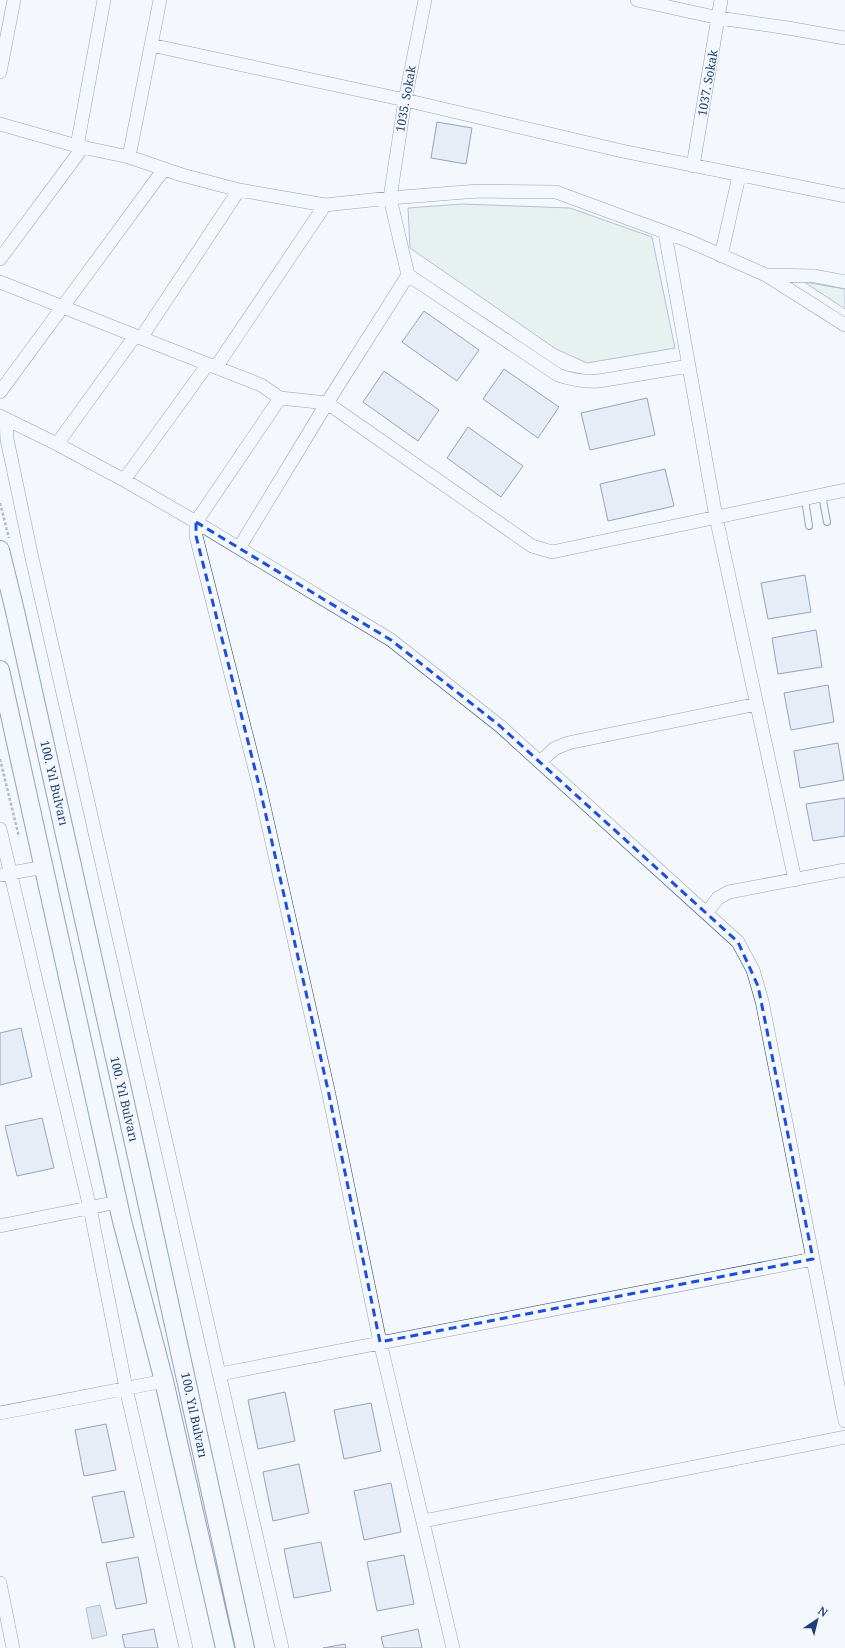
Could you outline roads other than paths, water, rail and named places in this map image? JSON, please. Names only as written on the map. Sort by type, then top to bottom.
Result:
[{"type":"main road","name":"100. Yıl Bulvarı","points":[[0,550],[139,1162],[245,1648]]},
{"type":"main road","name":"100. Yıl Bulvarı","points":[[0,670],[118,1202],[164,1381],[225,1648]]},
{"type":"street","points":[[0,72],[14,0]]},
{"type":"street","points":[[0,259],[80,146],[104,0]]},
{"type":"street","points":[[129,157],[160,0]]},
{"type":"street","name":"1035. Sokak","points":[[390,198],[405,100],[425,0]]},
{"type":"street","points":[[637,0],[719,18],[845,38]]},
{"type":"street","name":"1037. Sokak","points":[[693,166],[721,0]]},
{"type":"street","points":[[151,45],[405,100],[622,151],[739,176],[845,196]]},
{"type":"street","points":[[0,124],[80,146],[129,157],[164,169],[240,190],[325,205],[390,198],[478,192],[556,192],[690,241],[766,275],[845,325]]},
{"type":"street","points":[[0,392],[164,169]]},
{"type":"street","points":[[721,256],[739,176]]},
{"type":"street","points":[[57,444],[138,337],[240,190]]},
{"type":"street","points":[[390,198],[408,275],[558,375],[567,379],[588,382],[689,366]]},
{"type":"street","points":[[124,480],[212,365],[325,205]]},
{"type":"street","points":[[665,233],[716,517],[795,880]]},
{"type":"street","points":[[239,548],[327,403],[408,275]]},
{"type":"street","points":[[766,275],[815,276],[845,282]]},
{"type":"street","points":[[0,282],[261,385],[280,398],[327,403],[532,546],[552,552],[845,490]]},
{"type":"street","points":[[280,398],[196,522],[196,536],[260,789],[324,1074],[380,1342],[453,1648]]},
{"type":"street","points":[[3,418],[57,444],[124,480],[391,640],[500,726],[738,942],[751,965],[758,986],[845,1421]]},
{"type":"street","points":[[3,418],[6,439],[32,558],[282,1648]]},
{"type":"street","points":[[540,762],[554,749],[568,743],[757,704]]},
{"type":"street","points":[[0,829],[6,874],[90,1208],[126,1388],[186,1648]]},
{"type":"street","points":[[6,874],[44,867]]},
{"type":"street","points":[[706,912],[718,898],[729,892],[845,870]]},
{"type":"street","points":[[0,1226],[118,1202]]},
{"type":"street","points":[[220,1374],[813,1259]]},
{"type":"street","points":[[0,1413],[164,1381]]},
{"type":"street","points":[[423,1521],[845,1436]]},
{"type":"street","points":[[0,1583],[13,1648]]},
{"type":"lane","points":[[822,495],[827,522]]},
{"type":"lane","points":[[805,499],[809,526]]},
{"type":"water","points":[[100,1605],[107,1635],[92,1639],[86,1608]]}]
